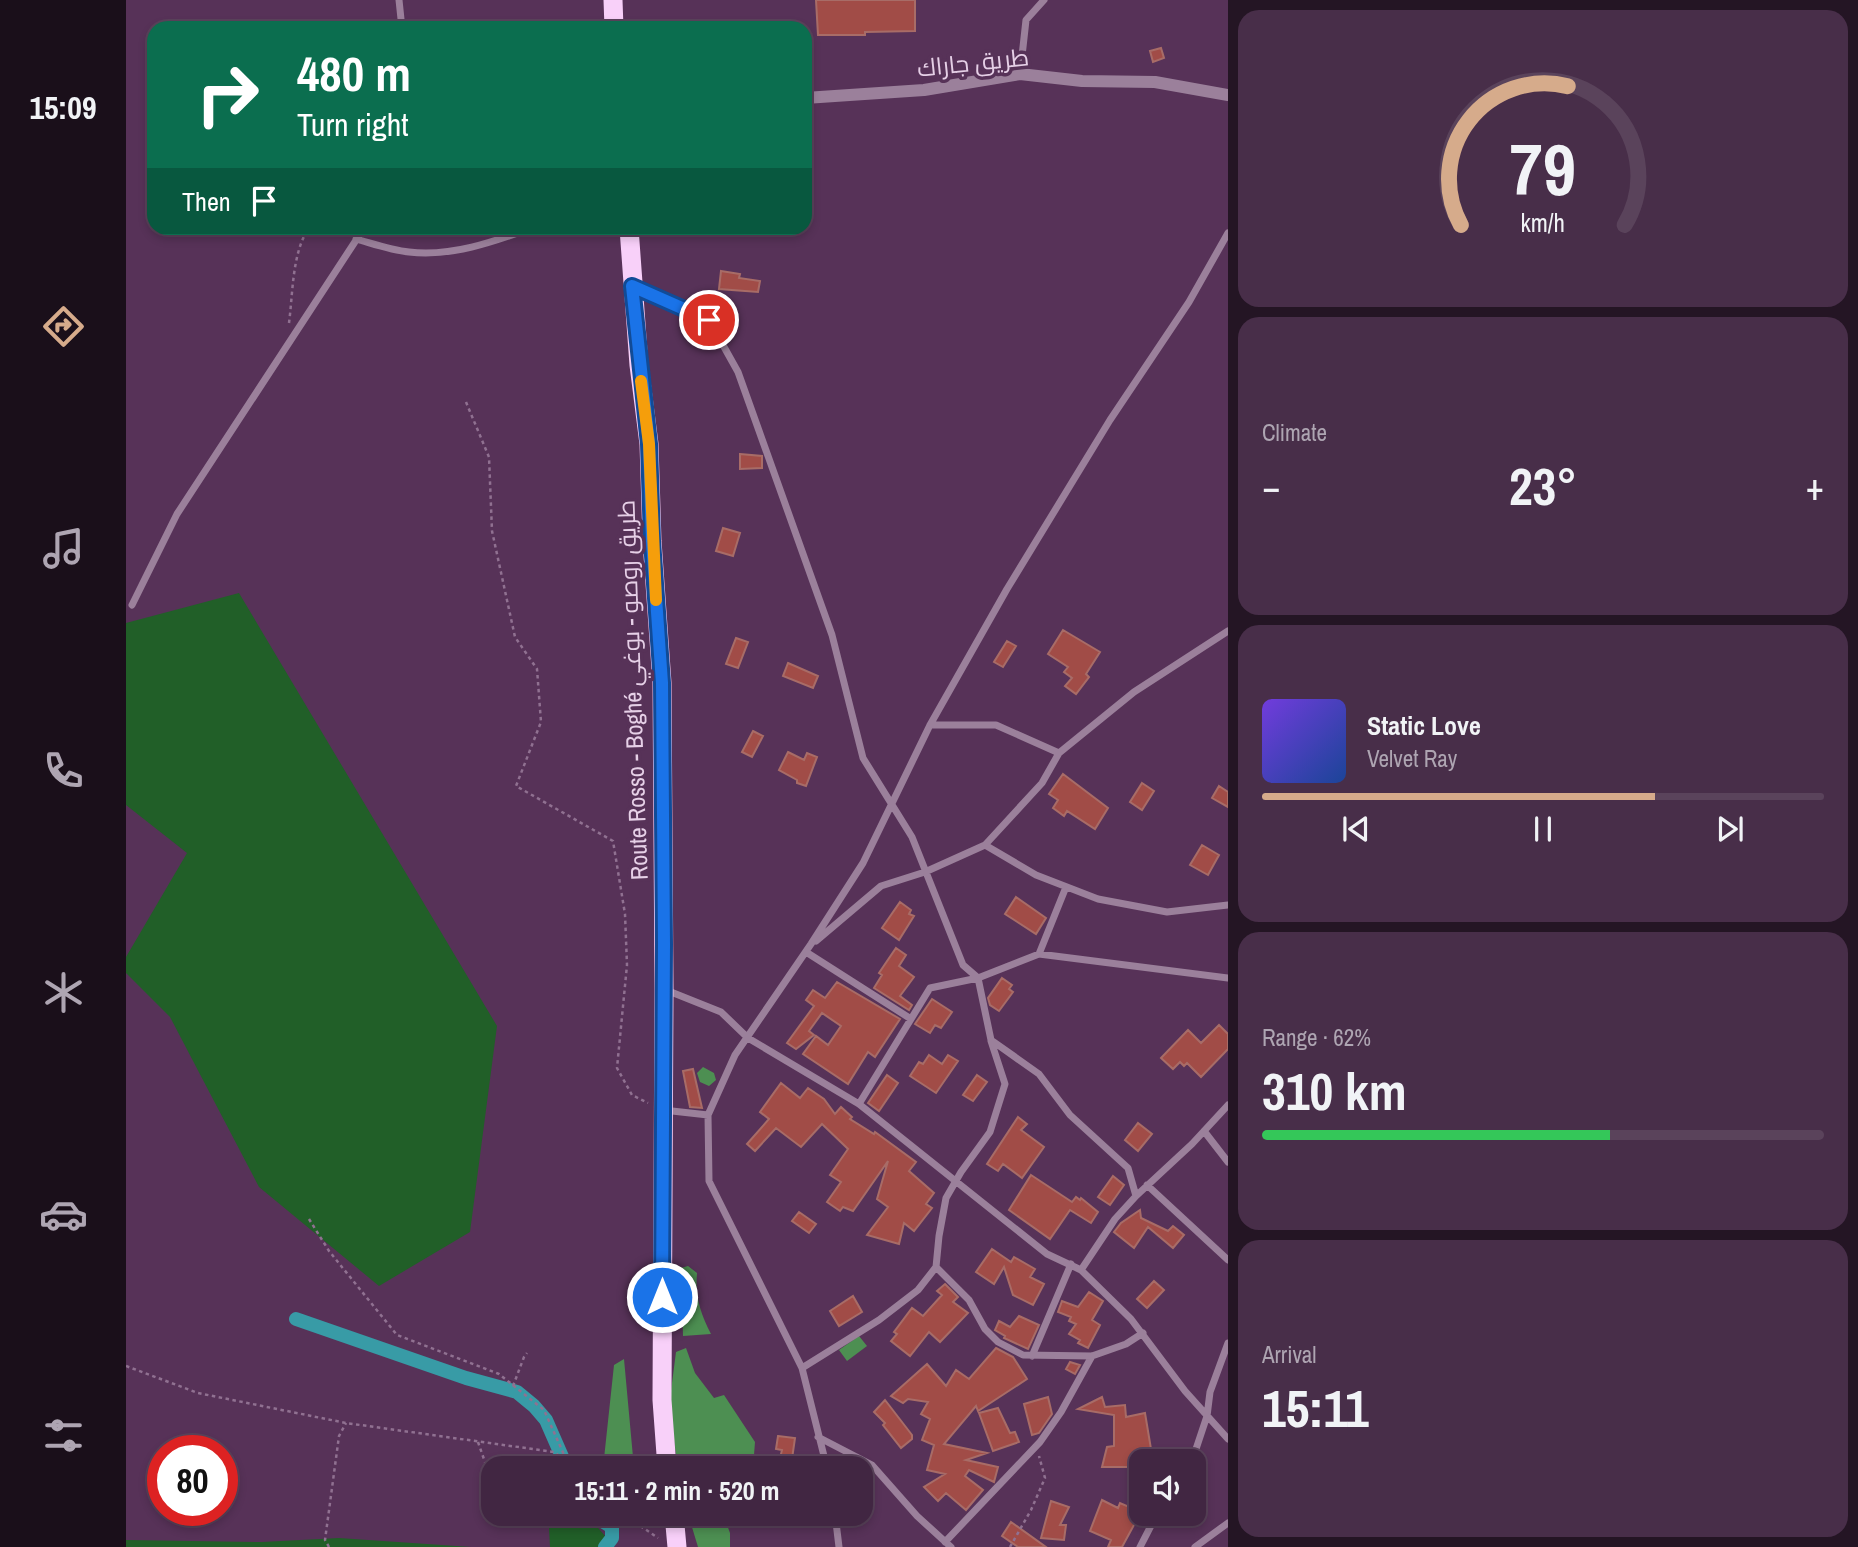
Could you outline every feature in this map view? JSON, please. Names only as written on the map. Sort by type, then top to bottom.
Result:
[{"type":"highway","points":[[612,0],[614,21]]},
{"type":"highway","name":"Route Rosso - Boghé طريق روصو - بوغي","points":[[629,235],[631,278],[649,444],[652,541],[662,683],[662,1400],[666,1456]]},
{"type":"street","points":[[399,0],[401,19]]},
{"type":"street","points":[[1020,74],[1026,20],[1044,0]]},
{"type":"street","name":"طريق جاراك","points":[[812,97],[924,89],[1020,74],[1082,81],[1155,82],[1228,95]]},
{"type":"street","points":[[824,1456],[802,1368],[709,1181],[708,1115],[735,1055],[863,863],[930,724],[1007,589],[1110,420],[1189,302],[1228,233]]},
{"type":"street","points":[[132,605],[177,514],[359,235]]},
{"type":"street","points":[[356,239],[397,251],[433,253],[481,244],[510,235]]},
{"type":"street","points":[[631,278],[709,320],[738,372],[832,635],[863,758],[912,837],[962,965],[978,978],[990,1040],[1005,1084],[990,1132],[946,1198],[936,1267],[918,1290],[879,1321],[802,1368]]},
{"type":"street","points":[[811,944],[881,886],[925,872],[985,845],[1042,783],[1059,753],[1134,692],[1228,631]]},
{"type":"street","points":[[930,724],[996,725],[1059,753]]},
{"type":"street","points":[[985,845],[1036,875],[1098,899],[1167,912],[1228,905]]},
{"type":"street","points":[[1039,954],[1066,887]]},
{"type":"street","points":[[806,952],[911,1019]]},
{"type":"street","points":[[859,1104],[930,988],[978,978],[1039,954],[1228,978]]},
{"type":"street","points":[[664,989],[721,1012],[748,1038],[859,1104],[1047,1254],[1081,1270],[1143,1333],[1185,1391],[1228,1439]]},
{"type":"street","points":[[990,1040],[1039,1074],[1069,1115],[1128,1168],[1136,1196]]},
{"type":"street","points":[[1081,1270],[1115,1219],[1228,1105]]},
{"type":"street","points":[[663,1110],[708,1115]]},
{"type":"street","points":[[1204,1131],[1228,1162]]},
{"type":"street","points":[[1147,1185],[1228,1260]]},
{"type":"street","points":[[1032,1356],[1071,1264]]},
{"type":"street","points":[[936,1267],[969,1300],[985,1329],[998,1342],[1023,1355],[1092,1356],[1126,1344],[1143,1333]]},
{"type":"street","points":[[1196,1449],[1208,1416],[1210,1392],[1228,1343]]},
{"type":"street","points":[[818,1437],[872,1465],[917,1516],[948,1544],[1037,1446],[1061,1412],[1092,1356]]},
{"type":"street","points":[[1195,1547],[1228,1523]]},
{"type":"street","points":[[836,1526],[839,1547]]},
{"type":"street","points":[[1140,1547],[1151,1526]]},
{"type":"path","points":[[286,345],[298,253],[304,235]]},
{"type":"path","points":[[466,402],[489,457],[492,531],[515,637],[537,669],[541,722],[516,786],[613,841],[625,914],[627,965],[617,1068],[632,1095],[663,1110]]},
{"type":"path","points":[[309,1219],[329,1251],[397,1335],[499,1374],[544,1410],[564,1456]]},
{"type":"path","points":[[513,1386],[527,1353]]},
{"type":"path","points":[[126,1366],[198,1393],[346,1423],[554,1452],[558,1456]]},
{"type":"path","points":[[330,1547],[325,1540],[339,1436],[346,1423]]},
{"type":"path","points":[[478,1442],[483,1456]]},
{"type":"path","points":[[1010,1547],[1045,1478],[1037,1446]]},
{"type":"path","points":[[642,1526],[668,1543]]},
{"type":"green space","points":[[239,593],[497,1026],[470,1232],[379,1286],[259,1187],[170,1017],[126,973],[126,957],[187,853],[126,805],[126,623]]},
{"type":"green space","points":[[703,1067],[714,1073],[716,1080],[709,1086],[700,1082],[697,1073]]},
{"type":"green space","points":[[688,1266],[697,1273],[699,1304],[711,1334],[683,1336],[681,1268]]},
{"type":"green space","points":[[859,1336],[867,1346],[847,1361],[839,1350]]},
{"type":"green space","points":[[686,1348],[695,1373],[714,1398],[724,1395],[755,1442],[754,1456],[676,1456],[669,1406],[676,1352]]},
{"type":"green space","points":[[624,1359],[633,1456],[604,1456],[614,1365]]},
{"type":"green space","points":[[596,1526],[606,1537],[598,1547],[550,1547],[549,1528]]},
{"type":"green space","points":[[692,1526],[727,1526],[730,1547],[698,1547]]},
{"type":"green space","points":[[339,1538],[471,1547],[126,1547],[126,1540],[262,1542]]},
{"type":"building","points":[[816,0],[915,0],[915,31],[818,35]]},
{"type":"building","points":[[1161,48],[1164,58],[1153,62],[1150,51]]},
{"type":"building","points":[[721,271],[740,274],[739,278],[760,281],[758,292],[719,289]]},
{"type":"building","points":[[740,454],[762,456],[762,468],[740,469]]},
{"type":"building","points":[[723,528],[740,533],[733,556],[716,551]]},
{"type":"building","points":[[1063,630],[1100,652],[1086,674],[1089,677],[1076,694],[1065,686],[1072,678],[1064,672],[1068,667],[1048,654]]},
{"type":"building","points":[[736,638],[748,642],[738,668],[726,664]]},
{"type":"building","points":[[1007,641],[1016,646],[1003,667],[994,662]]},
{"type":"building","points":[[788,663],[818,676],[813,688],[783,676]]},
{"type":"building","points":[[753,731],[763,736],[752,757],[742,752]]},
{"type":"building","points":[[788,752],[804,760],[807,753],[817,757],[806,786],[779,770]]},
{"type":"building","points":[[1063,774],[1108,808],[1095,829],[1067,811],[1064,816],[1053,808],[1058,800],[1049,794]]},
{"type":"building","points":[[1142,783],[1154,791],[1142,810],[1130,802]]},
{"type":"building","points":[[1219,786],[1228,792],[1228,807],[1212,798]]},
{"type":"building","points":[[1202,845],[1219,855],[1208,875],[1190,865]]},
{"type":"building","points":[[1016,897],[1046,918],[1036,934],[1005,914]]},
{"type":"building","points":[[900,902],[911,910],[909,914],[914,916],[899,940],[882,928]]},
{"type":"building","points":[[896,948],[906,955],[899,966],[914,977],[900,996],[912,1005],[909,1010],[874,988],[882,975],[879,973]]},
{"type":"building","points":[[1002,978],[1012,985],[1009,989],[1013,992],[999,1011],[990,1005],[988,998]]},
{"type":"building","points":[[837,982],[900,1019],[875,1057],[868,1052],[848,1084],[803,1054],[816,1036],[828,1045],[841,1026],[822,1013],[809,1031],[814,1035],[796,1049],[787,1043],[814,1006],[806,1000],[813,990],[825,998]]},
{"type":"building","points":[[932,999],[952,1012],[941,1028],[935,1025],[930,1033],[915,1024]]},
{"type":"building","points":[[1219,1025],[1228,1034],[1228,1049],[1201,1077],[1187,1063],[1184,1066],[1180,1062],[1173,1069],[1161,1058],[1188,1030],[1201,1043]]},
{"type":"building","points":[[929,1055],[942,1064],[948,1055],[958,1061],[936,1093],[910,1076],[919,1062],[923,1064]]},
{"type":"building","points":[[693,1069],[702,1108],[690,1107],[683,1071]]},
{"type":"building","points":[[887,1075],[898,1083],[879,1111],[868,1103]]},
{"type":"building","points":[[977,1075],[987,1082],[973,1101],[963,1095]]},
{"type":"building","points":[[781,1083],[800,1098],[808,1088],[824,1099],[835,1114],[841,1107],[852,1117],[850,1119],[874,1134],[875,1132],[916,1162],[909,1171],[934,1193],[926,1204],[932,1208],[914,1231],[904,1223],[899,1244],[867,1235],[888,1207],[877,1199],[888,1161],[853,1211],[843,1207],[840,1211],[827,1202],[841,1182],[830,1175],[848,1149],[822,1124],[801,1147],[776,1128],[755,1151],[747,1144],[769,1119],[760,1112]]},
{"type":"building","points":[[1018,1117],[1027,1124],[1021,1130],[1044,1147],[1022,1178],[1003,1164],[998,1171],[987,1164]]},
{"type":"building","points":[[1138,1123],[1152,1134],[1138,1151],[1125,1140]]},
{"type":"building","points":[[1031,1175],[1072,1202],[1076,1197],[1080,1200],[1081,1198],[1098,1212],[1091,1223],[1070,1210],[1050,1239],[1009,1210]]},
{"type":"building","points":[[1113,1176],[1124,1185],[1110,1205],[1098,1197]]},
{"type":"building","points":[[1140,1210],[1141,1218],[1168,1231],[1173,1226],[1184,1235],[1173,1248],[1148,1227],[1134,1248],[1114,1232],[1121,1223]]},
{"type":"building","points":[[799,1212],[816,1224],[809,1233],[792,1221]]},
{"type":"building","points":[[992,1249],[1011,1262],[1014,1257],[1035,1269],[1030,1277],[1044,1284],[1033,1305],[1013,1295],[1004,1267],[994,1284],[976,1272]]},
{"type":"building","points":[[1154,1281],[1164,1290],[1147,1308],[1137,1299]]},
{"type":"building","points":[[945,1284],[958,1297],[953,1302],[968,1313],[940,1342],[929,1332],[910,1356],[891,1341],[897,1334],[894,1332],[912,1308],[923,1316],[942,1295],[937,1291]]},
{"type":"building","points":[[1089,1292],[1103,1301],[1092,1320],[1100,1325],[1088,1348],[1069,1334],[1076,1324],[1069,1321],[1071,1317],[1058,1312],[1062,1301],[1078,1307]]},
{"type":"building","points":[[853,1296],[862,1312],[839,1326],[830,1311]]},
{"type":"building","points":[[1019,1316],[1039,1325],[1028,1349],[1004,1338],[1005,1336],[995,1330],[999,1321],[1010,1327]]},
{"type":"building","points":[[996,1348],[1013,1357],[1027,1379],[978,1411],[976,1406],[944,1444],[987,1453],[966,1460],[998,1467],[994,1482],[969,1470],[965,1476],[983,1490],[966,1510],[946,1493],[938,1501],[924,1487],[945,1474],[927,1470],[934,1445],[922,1440],[930,1419],[921,1414],[928,1402],[908,1399],[903,1403],[891,1396],[927,1364],[946,1386],[956,1370],[969,1379]]},
{"type":"building","points":[[1070,1362],[1080,1365],[1075,1374],[1066,1369]]},
{"type":"building","points":[[1048,1397],[1052,1414],[1039,1433],[1032,1435],[1024,1404]]},
{"type":"building","points":[[1102,1397],[1105,1407],[1125,1405],[1126,1417],[1145,1413],[1151,1449],[1129,1449],[1129,1467],[1102,1467],[1107,1447],[1114,1446],[1114,1415],[1078,1409]]},
{"type":"building","points":[[885,1400],[912,1435],[912,1439],[901,1448],[883,1425],[885,1423],[874,1412]]},
{"type":"building","points":[[998,1408],[1010,1433],[1015,1432],[1019,1442],[993,1451],[979,1413]]},
{"type":"building","points":[[778,1436],[795,1438],[792,1456],[780,1456],[782,1450],[776,1449]]},
{"type":"building","points":[[1102,1500],[1118,1508],[1120,1503],[1129,1507],[1129,1526],[1133,1526],[1122,1547],[1108,1547],[1111,1540],[1090,1531]]},
{"type":"building","points":[[1051,1501],[1069,1507],[1060,1525],[1066,1525],[1064,1540],[1041,1538]]},
{"type":"building","points":[[1011,1522],[1046,1547],[1018,1547],[1002,1536]]},
{"type":"waterway","points":[[296,1319],[466,1378],[517,1392],[546,1420],[562,1456]]},
{"type":"waterway","points":[[605,1547],[612,1538],[610,1526]]},
{"type":"slow traffic","points":[[641,381],[649,444],[656,600]]},
{"type":"route","points":[[662,1297],[662,683],[652,541],[649,444],[632,286],[709,320]]}]
